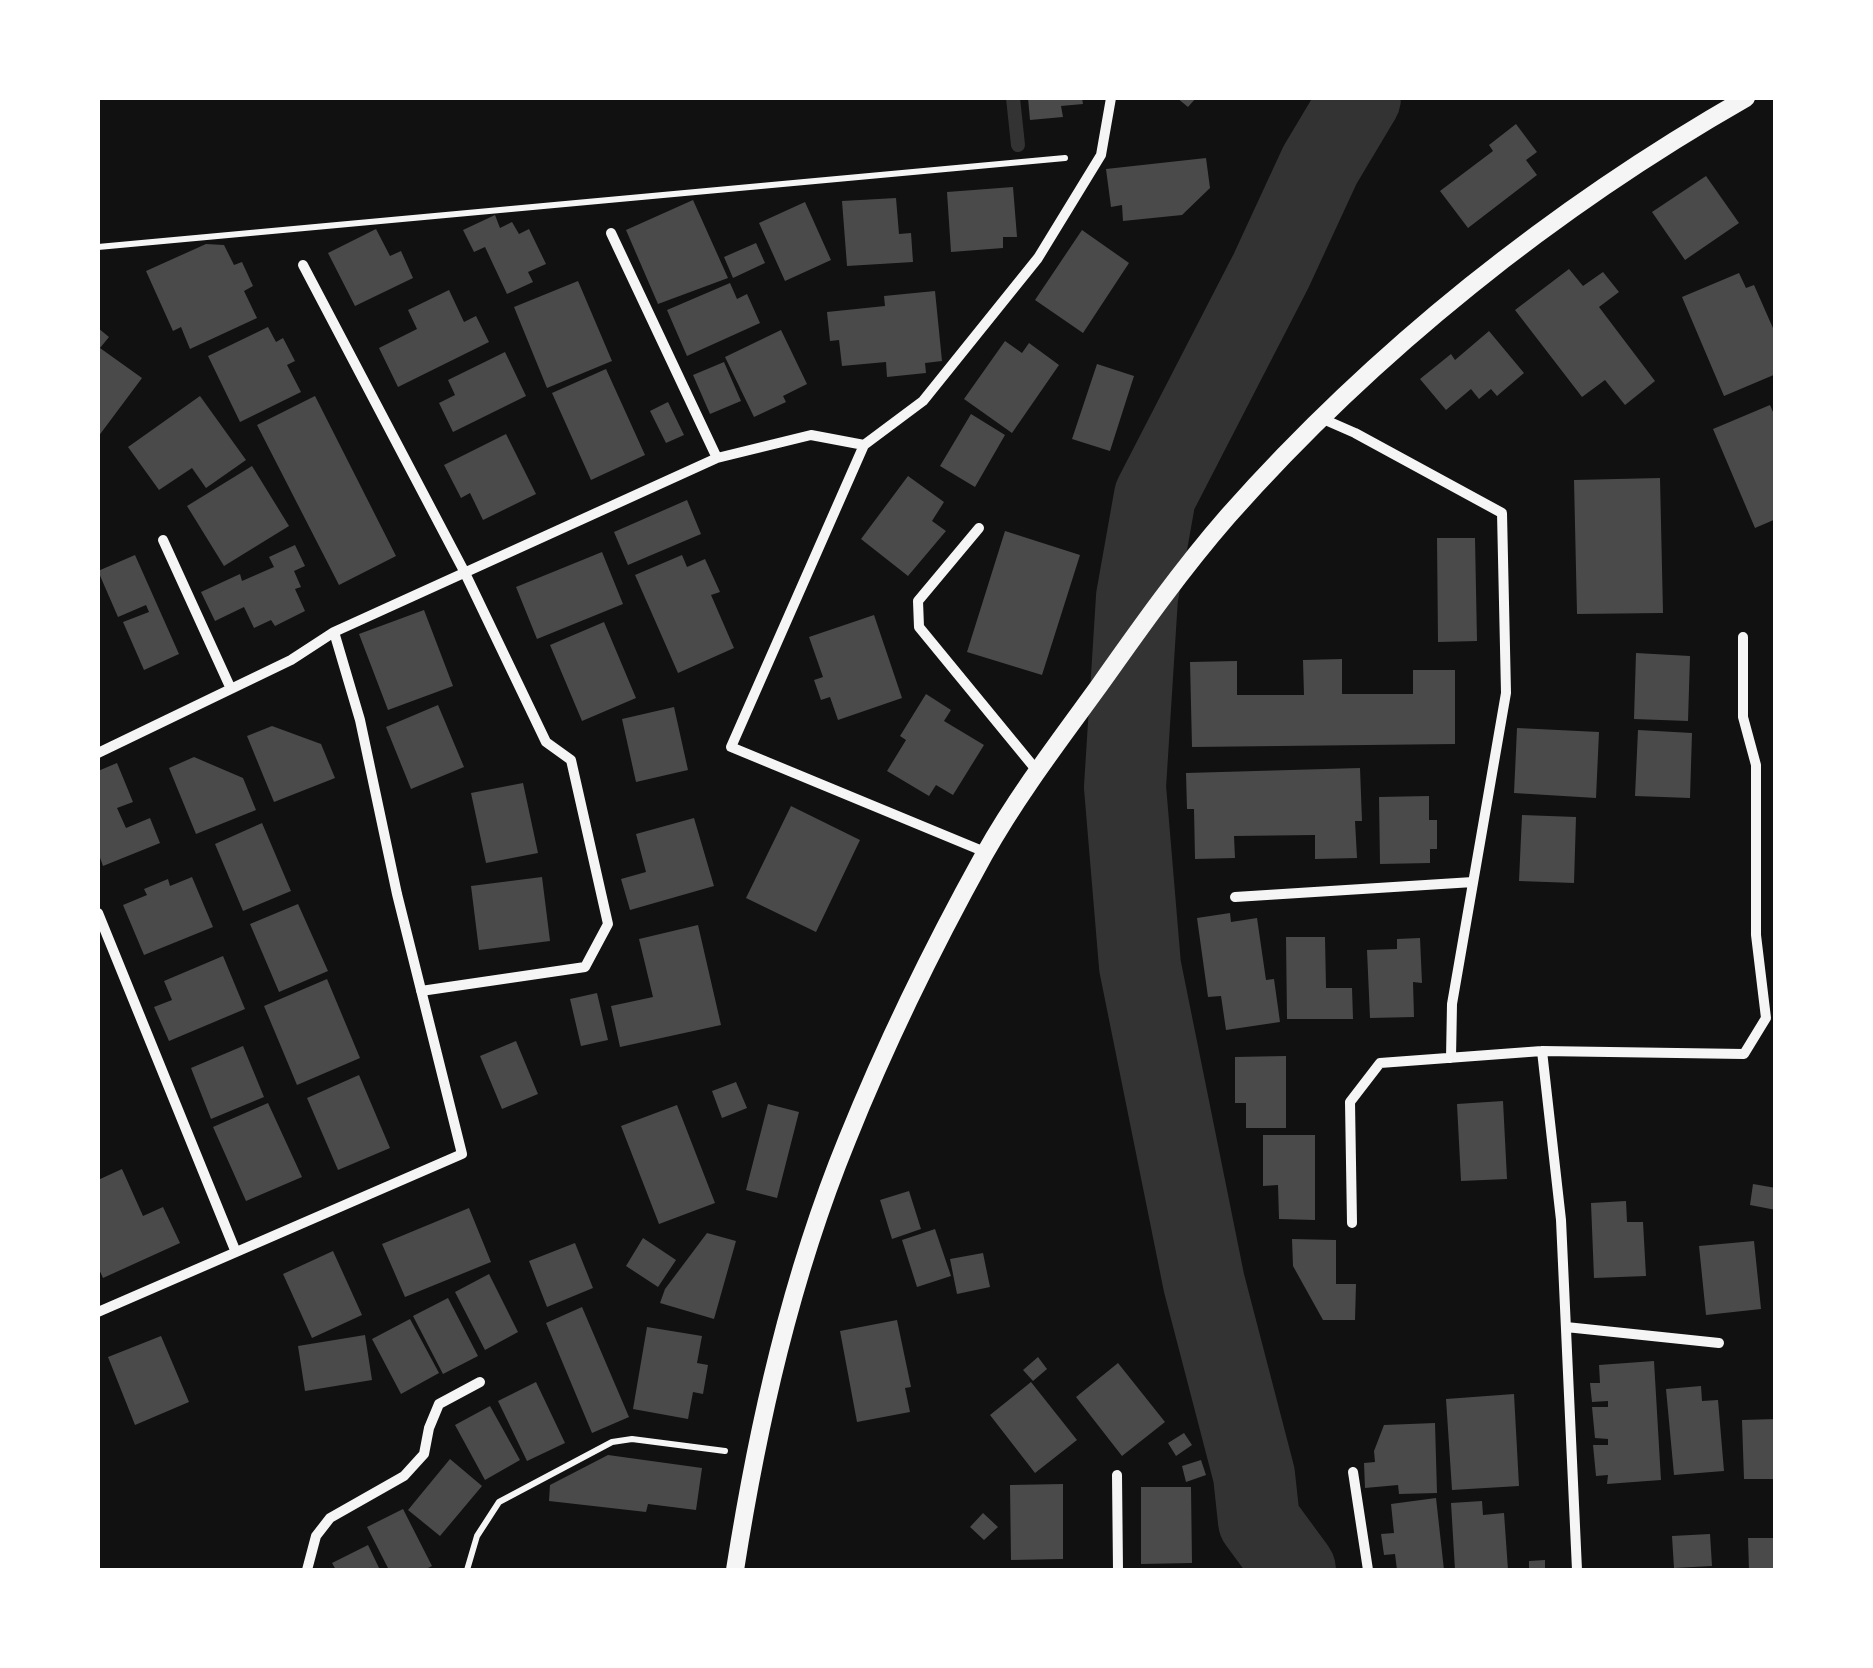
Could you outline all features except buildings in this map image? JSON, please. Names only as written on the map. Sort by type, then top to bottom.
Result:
[{"type":"street","points":[[986,852],[731,747],[864,445],[923,401],[1038,258],[1101,155],[1112,98]]},
{"type":"street","points":[[735,1570],[780,1347],[846,1143],[886,1049],[986,852],[1038,772],[1114,663],[1231,513],[1401,345],[1602,186],[1746,98]]},
{"type":"street","points":[[611,233],[717,458]]},
{"type":"street","points":[[303,264],[464,571],[546,742],[571,760],[608,924],[585,967],[421,991]]},
{"type":"street","points":[[1323,420],[1502,513],[1506,693],[1452,1004],[1450,1058]]},
{"type":"street","points":[[98,752],[291,660],[334,632],[717,458],[812,434],[864,445]]},
{"type":"street","points":[[979,528],[918,601],[919,627],[1038,772]]},
{"type":"street","points":[[163,540],[231,689]]},
{"type":"street","points":[[98,1312],[462,1154],[397,894],[360,720],[334,632]]},
{"type":"street","points":[[1352,1224],[1350,1102],[1380,1063],[1542,1051],[1744,1054],[1766,1018],[1756,935],[1756,765],[1743,717],[1743,637]]},
{"type":"street","points":[[1235,897],[1472,882]]},
{"type":"street","points":[[98,912],[235,1250]]},
{"type":"street","points":[[1542,1051],[1560,1220],[1577,1570]]},
{"type":"street","points":[[1566,1327],[1719,1343]]},
{"type":"street","points":[[307,1570],[316,1536],[330,1518],[404,1476],[424,1454],[439,1404],[480,1382]]},
{"type":"street","points":[[1353,1472],[1368,1570]]},
{"type":"street","points":[[1117,1475],[1118,1570]]},
{"type":"path","points":[[98,247],[1101,155]]},
{"type":"path","points":[[467,1570],[477,1536],[499,1502],[612,1442],[632,1439],[755,1458]]},
{"type":"waterway","points":[[1013,98],[1018,145]]},
{"type":"waterway","points":[[1295,1570],[1259,1521],[1254,1475],[1204,1283],[1140,966],[1125,787],[1137,597],[1155,496],[1271,271],[1320,165],[1360,98]]}]
